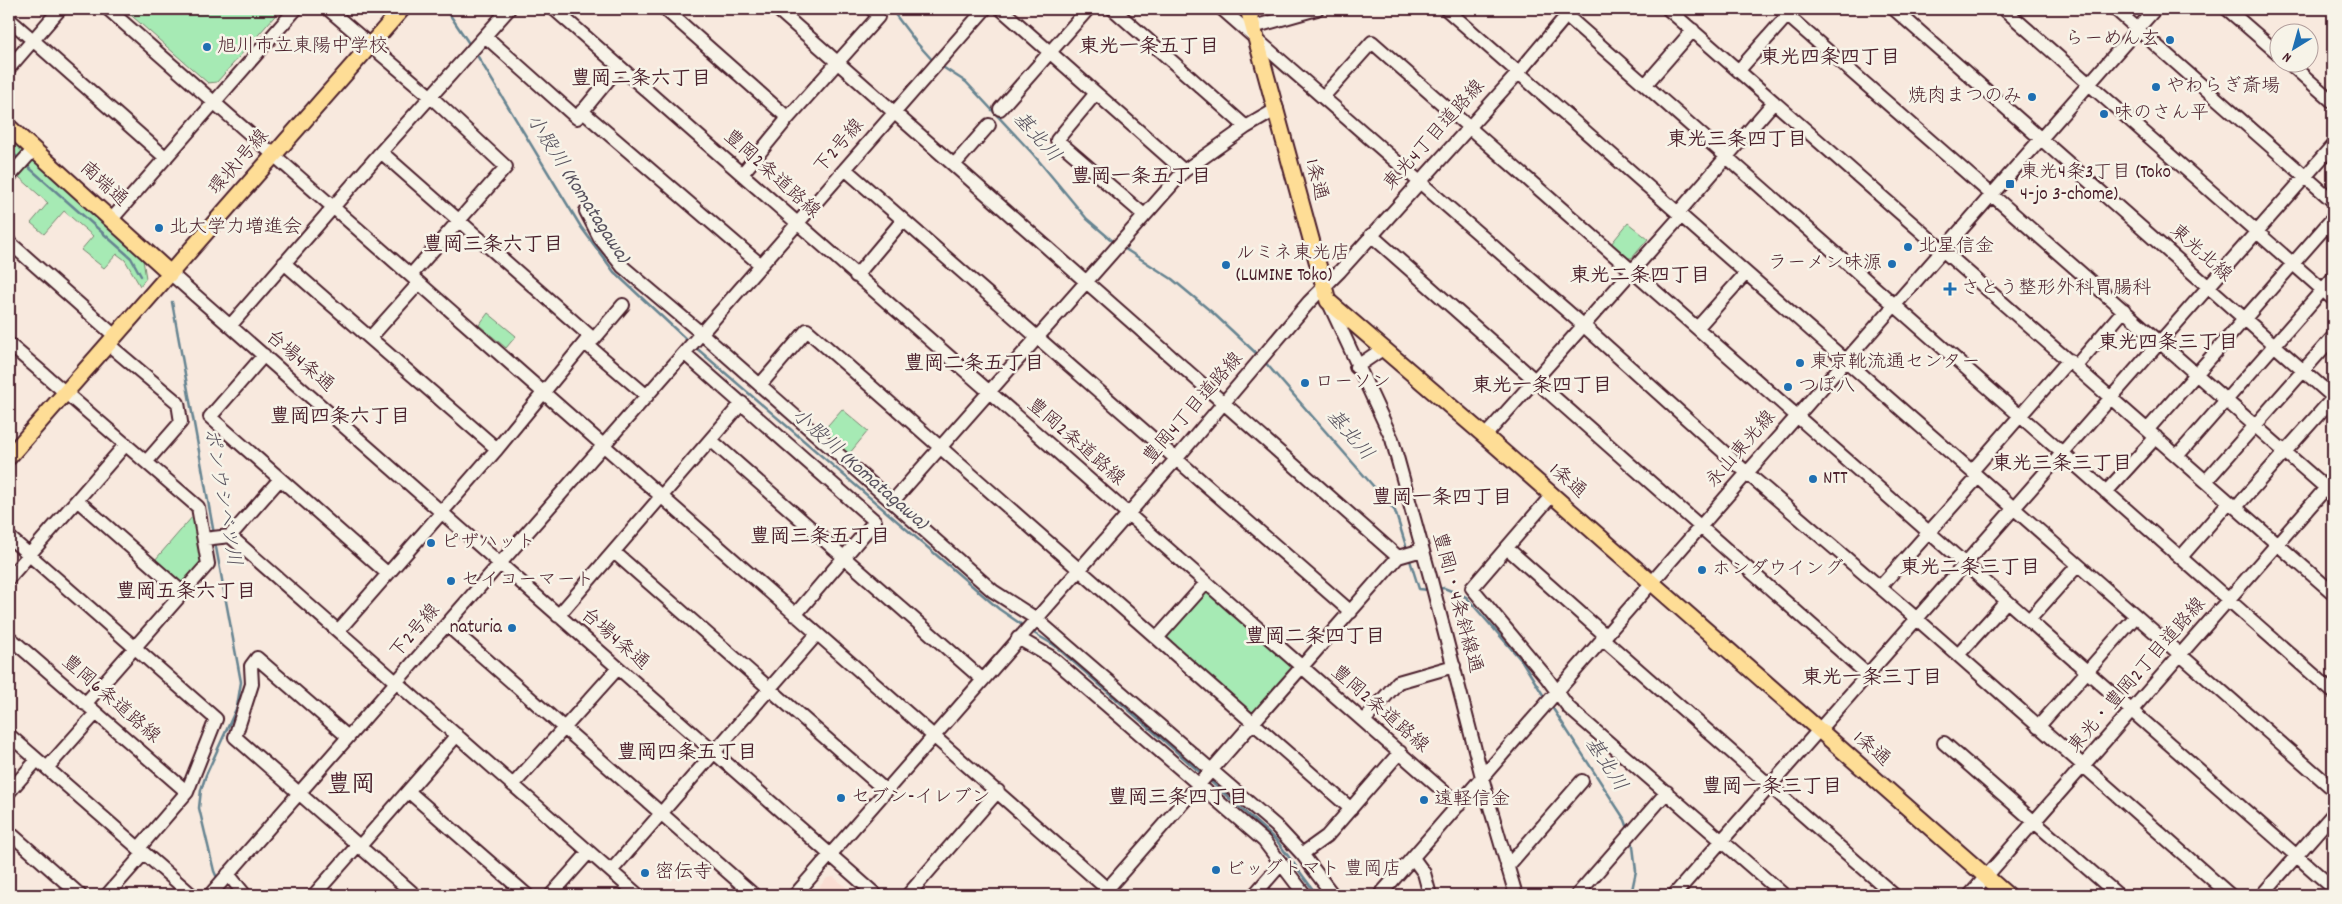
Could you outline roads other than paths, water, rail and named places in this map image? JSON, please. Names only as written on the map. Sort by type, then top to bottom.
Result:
[{"type":"main road","name":"環状1号線","points":[[9,457],[402,9]]},
{"type":"main road","name":"1条通","points":[[1248,9],[1277,109],[1326,294],[1384,348],[2007,895]]},
{"type":"main road","name":"南端通","points":[[9,127],[26,158],[111,220],[170,273]]},
{"type":"street","points":[[9,68],[60,9]]},
{"type":"street","points":[[108,9],[795,615],[998,791],[1108,893],[1205,778],[1350,612],[1409,554],[1225,402],[777,9]]},
{"type":"street","points":[[111,220],[296,9]]},
{"type":"street","points":[[328,9],[430,96],[506,167],[459,220],[370,338]]},
{"type":"street","points":[[230,326],[332,207],[509,9]]},
{"type":"street","name":"豊岡2条道路線","points":[[554,9],[1459,805]]},
{"type":"street","points":[[665,9],[788,118]]},
{"type":"street","points":[[742,174],[788,118],[878,17],[872,9]]},
{"type":"street","name":"下2号線","points":[[212,892],[985,9]]},
{"type":"street","points":[[1000,9],[1184,171]]},
{"type":"street","points":[[1000,109],[1088,9]]},
{"type":"street","points":[[1113,9],[1246,127]]},
{"type":"street","points":[[1222,9],[1255,33],[1323,97],[1583,325],[1747,473],[1917,619],[2230,895]]},
{"type":"street","points":[[1255,33],[1317,9]]},
{"type":"street","points":[[1446,9],[2333,789]]},
{"type":"street","points":[[1668,9],[2333,593]]},
{"type":"street","name":"東光北線","points":[[1894,9],[2333,397]]},
{"type":"street","points":[[2004,9],[2333,300]]},
{"type":"street","points":[[2115,9],[2333,201]]},
{"type":"street","name":"永山東光線","points":[[1380,895],[1894,304],[2155,9]]},
{"type":"street","points":[[2227,9],[2270,46]]},
{"type":"street","points":[[1566,11],[1727,156],[2333,692]]},
{"type":"street","name":"東光4丁目道路線","points":[[1326,294],[1371,235],[1519,72],[1566,11]]},
{"type":"street","points":[[1738,70],[1787,11],[1991,194],[2226,400],[2286,452],[2331,485]]},
{"type":"street","points":[[9,19],[166,158]]},
{"type":"street","points":[[1646,84],[1692,30]]},
{"type":"street","points":[[481,39],[577,118],[619,67]]},
{"type":"street","points":[[1323,97],[1372,42],[2333,888]]},
{"type":"street","points":[[2299,72],[2333,102]]},
{"type":"street","points":[[1096,93],[1056,140],[1144,215]]},
{"type":"street","points":[[1485,436],[1632,271],[1774,102]]},
{"type":"street","points":[[893,501],[1184,171],[1246,127],[1277,109]]},
{"type":"street","points":[[582,111],[761,265]]},
{"type":"street","points":[[954,165],[989,125]]},
{"type":"street","points":[[1674,895],[2333,145]]},
{"type":"street","points":[[381,152],[459,220],[647,396]]},
{"type":"street","points":[[9,178],[26,158]]},
{"type":"street","points":[[845,169],[1177,458],[1350,612]]},
{"type":"street","points":[[586,211],[600,238],[623,267],[693,343],[742,403],[875,521],[795,615]]},
{"type":"street","points":[[2106,492],[2197,374],[2333,218]]},
{"type":"street","points":[[856,276],[903,220]]},
{"type":"street","points":[[1371,235],[1536,379],[1868,675]]},
{"type":"street","points":[[9,242],[178,403],[181,422],[147,461]]},
{"type":"street","points":[[284,263],[497,449]]},
{"type":"street","name":"台場4条通","points":[[170,273],[876,895]]},
{"type":"street","points":[[1697,328],[1746,273]]},
{"type":"street","points":[[2178,455],[2333,278]]},
{"type":"street","name":"豊岡4丁目道路線","points":[[1020,636],[1177,458],[1309,302],[1326,294]]},
{"type":"street","name":"豊岡1・4条斜線通","points":[[1326,294],[1356,367],[1392,439],[1409,554],[1431,580],[1482,776],[1516,895]]},
{"type":"street","points":[[588,339],[594,339],[623,305]]},
{"type":"street","points":[[1880,588],[1928,533],[2020,416],[2124,310]]},
{"type":"street","points":[[760,385],[807,330],[1351,809]]},
{"type":"street","points":[[2206,481],[2333,337]]},
{"type":"street","points":[[338,631],[497,449],[588,339]]},
{"type":"street","points":[[693,343],[760,385],[993,590],[1033,621],[1205,778],[1264,841],[1304,895]]},
{"type":"street","points":[[9,344],[147,461],[198,507],[207,538],[208,564],[85,704]]},
{"type":"street","points":[[1356,367],[1384,348]]},
{"type":"street","points":[[264,355],[210,417],[388,574]]},
{"type":"street","points":[[2180,557],[2286,452],[2333,397]]},
{"type":"street","points":[[558,616],[712,441],[742,403]]},
{"type":"street","points":[[712,441],[983,680]]},
{"type":"street","points":[[9,578],[126,444]]},
{"type":"street","points":[[207,538],[227,536],[280,480]]},
{"type":"street","name":"東光・豊岡2丁目道路線","points":[[1970,895],[2331,485]]},
{"type":"street","points":[[1552,495],[1472,588],[1547,678],[1554,695],[1784,895]]},
{"type":"street","points":[[77,500],[183,593]]},
{"type":"street","points":[[227,536],[638,895]]},
{"type":"street","points":[[9,537],[216,719],[187,792],[107,895]]},
{"type":"street","points":[[1507,548],[1604,637],[1894,895]]},
{"type":"street","points":[[614,552],[886,791]]},
{"type":"street","points":[[2029,620],[2078,564]]},
{"type":"street","points":[[1157,638],[1206,583]]},
{"type":"street","points":[[1958,656],[2007,601]]},
{"type":"street","points":[[2038,727],[2136,616]]},
{"type":"street","points":[[447,625],[754,895]]},
{"type":"street","points":[[611,871],[817,634]]},
{"type":"street","name":"豊岡6条道路線","points":[[9,636],[187,792]]},
{"type":"street","points":[[795,895],[1020,636],[1051,657],[1205,778],[1276,826],[1302,854],[1333,895]]},
{"type":"street","points":[[348,737],[258,658],[251,666],[252,684],[235,737],[415,895]]},
{"type":"street","points":[[1364,721],[1398,682],[1454,666]]},
{"type":"street","points":[[513,785],[618,668]]},
{"type":"street","points":[[9,792],[96,714]]},
{"type":"street","points":[[9,734],[192,895]]},
{"type":"street","points":[[314,895],[457,735]]},
{"type":"street","points":[[1944,743],[2118,895]]},
{"type":"street","points":[[1302,854],[1326,836],[1400,752]]},
{"type":"street","points":[[1507,867],[1582,781]]},
{"type":"street","points":[[408,791],[527,895]]},
{"type":"street","points":[[908,895],[998,791]]},
{"type":"street","points":[[1577,895],[1667,792]]},
{"type":"street","points":[[2262,895],[2333,814]]},
{"type":"street","points":[[9,832],[80,895]]},
{"type":"street","points":[[551,895],[589,852]]},
{"type":"street","points":[[1414,858],[1424,873],[1430,895]]},
{"type":"street","points":[[1254,895],[1281,864]]},
{"type":"street","points":[[226,876],[245,895]]},
{"type":"waterway","name":"小股川 (Komatagawa)","points":[[446,9],[470,45]]},
{"type":"waterway","name":"基北川","points":[[891,9],[934,62]]},
{"type":"waterway","name":"小股川 (Komatagawa)","points":[[475,52],[581,227],[614,272],[688,341]]},
{"type":"waterway","name":"基北川","points":[[941,66],[966,82],[1033,154],[1087,219],[1115,243]]},
{"type":"waterway","name":"ポンウシベツ川","points":[[9,150],[19,159]]},
{"type":"waterway","name":"ポンウシベツ川","points":[[25,164],[131,258],[141,276]]},
{"type":"waterway","name":"基北川","points":[[1122,247],[1172,279],[1213,313],[1258,355]]},
{"type":"waterway","name":"ポンウシベツ川","points":[[172,302],[214,534]]},
{"type":"waterway","name":"小股川 (Komatagawa)","points":[[694,346],[999,609],[1025,627]]},
{"type":"waterway","name":"基北川","points":[[1264,361],[1395,511],[1407,549]]},
{"type":"waterway","name":"ポンウシベツ川","points":[[215,542],[241,682],[237,707],[201,790],[199,808],[214,871],[218,880]]},
{"type":"waterway","name":"基北川","points":[[1409,557],[1419,589],[1429,590]]},
{"type":"waterway","name":"基北川","points":[[1437,589],[1444,588],[1466,597],[1522,661],[1545,698]]},
{"type":"waterway","name":"小股川 (Komatagawa)","points":[[1032,632],[1054,645],[1202,774]]},
{"type":"waterway","name":"基北川","points":[[1550,704],[1625,820],[1629,831]]},
{"type":"waterway","name":"小股川 (Komatagawa)","points":[[1208,779],[1277,841],[1317,895]]},
{"type":"waterway","name":"基北川","points":[[1631,895],[1636,871],[1632,838]]},
{"type":"waterway","name":"ポンウシベツ川","points":[[222,888],[226,895]]},
{"type":"place","name":"らーめん玄","points":[[2170,40]]},
{"type":"place","name":"旭川市立東陽中学校","points":[[207,47]]},
{"type":"place","name":"やわらぎ斎場","points":[[2156,87]]},
{"type":"place","name":"焼肉まつのみ","points":[[2032,97]]},
{"type":"place","name":"味のさん平","points":[[2104,114]]},
{"type":"place","name":"東光4条3丁目 (Toko 4-jo 3-chome)","points":[[2010,184]]},
{"type":"place","name":"北大学力増進会","points":[[159,228]]},
{"type":"place","name":"北星信金","points":[[1908,247]]},
{"type":"place","name":"ラーメン味源","points":[[1892,264]]},
{"type":"place","name":"ルミネ東光店 (LUMINE Toko)","points":[[1226,265]]},
{"type":"place","name":"さとう整形外科胃腸科","points":[[1950,289]]},
{"type":"place","name":"東京靴流通センター","points":[[1800,363]]},
{"type":"place","name":"ローソン","points":[[1305,383]]},
{"type":"place","name":"つぼ八","points":[[1788,387]]},
{"type":"place","name":"NTT","points":[[1813,479]]},
{"type":"place","name":"ピザハット","points":[[431,543]]},
{"type":"place","name":"ホンダウイング","points":[[1702,570]]},
{"type":"place","name":"セイコーマート","points":[[451,581]]},
{"type":"place","name":"naturia","points":[[512,628]]},
{"type":"place","name":"セブン-イレブン","points":[[841,798]]},
{"type":"place","name":"遠軽信金","points":[[1424,800]]},
{"type":"place","name":"ビッグトマト 豊岡店","points":[[1216,870]]},
{"type":"place","name":"密伝寺","points":[[645,873]]},
{"type":"district","name":"東光一条五丁目","points":[[1149,48]]},
{"type":"district","name":"東光四条四丁目","points":[[1830,59]]},
{"type":"district","name":"豊岡二条六丁目","points":[[641,80]]},
{"type":"district","name":"東光三条四丁目","points":[[1737,141]]},
{"type":"district","name":"豊岡一条五丁目","points":[[1141,178]]},
{"type":"district","name":"豊岡三条六丁目","points":[[493,246]]},
{"type":"district","name":"東光二条四丁目","points":[[1640,277]]},
{"type":"district","name":"東光四条三丁目","points":[[2168,344]]},
{"type":"district","name":"豊岡二条五丁目","points":[[974,365]]},
{"type":"district","name":"東光一条四丁目","points":[[1542,387]]},
{"type":"district","name":"豊岡四条六丁目","points":[[340,418]]},
{"type":"district","name":"東光三条三丁目","points":[[2062,465]]},
{"type":"district","name":"豊岡一条四丁目","points":[[1442,499]]},
{"type":"district","name":"豊岡三条五丁目","points":[[820,538]]},
{"type":"district","name":"東光二条三丁目","points":[[1970,569]]},
{"type":"district","name":"豊岡五条六丁目","points":[[186,593]]},
{"type":"district","name":"豊岡二条四丁目","points":[[1315,638]]},
{"type":"district","name":"東光一条三丁目","points":[[1872,679]]},
{"type":"district","name":"豊岡四条五丁目","points":[[687,754]]},
{"type":"district","name":"豊岡","points":[[351,786]]},
{"type":"district","name":"豊岡一条三丁目","points":[[1772,788]]},
{"type":"district","name":"豊岡三条四丁目","points":[[1178,799]]}]
